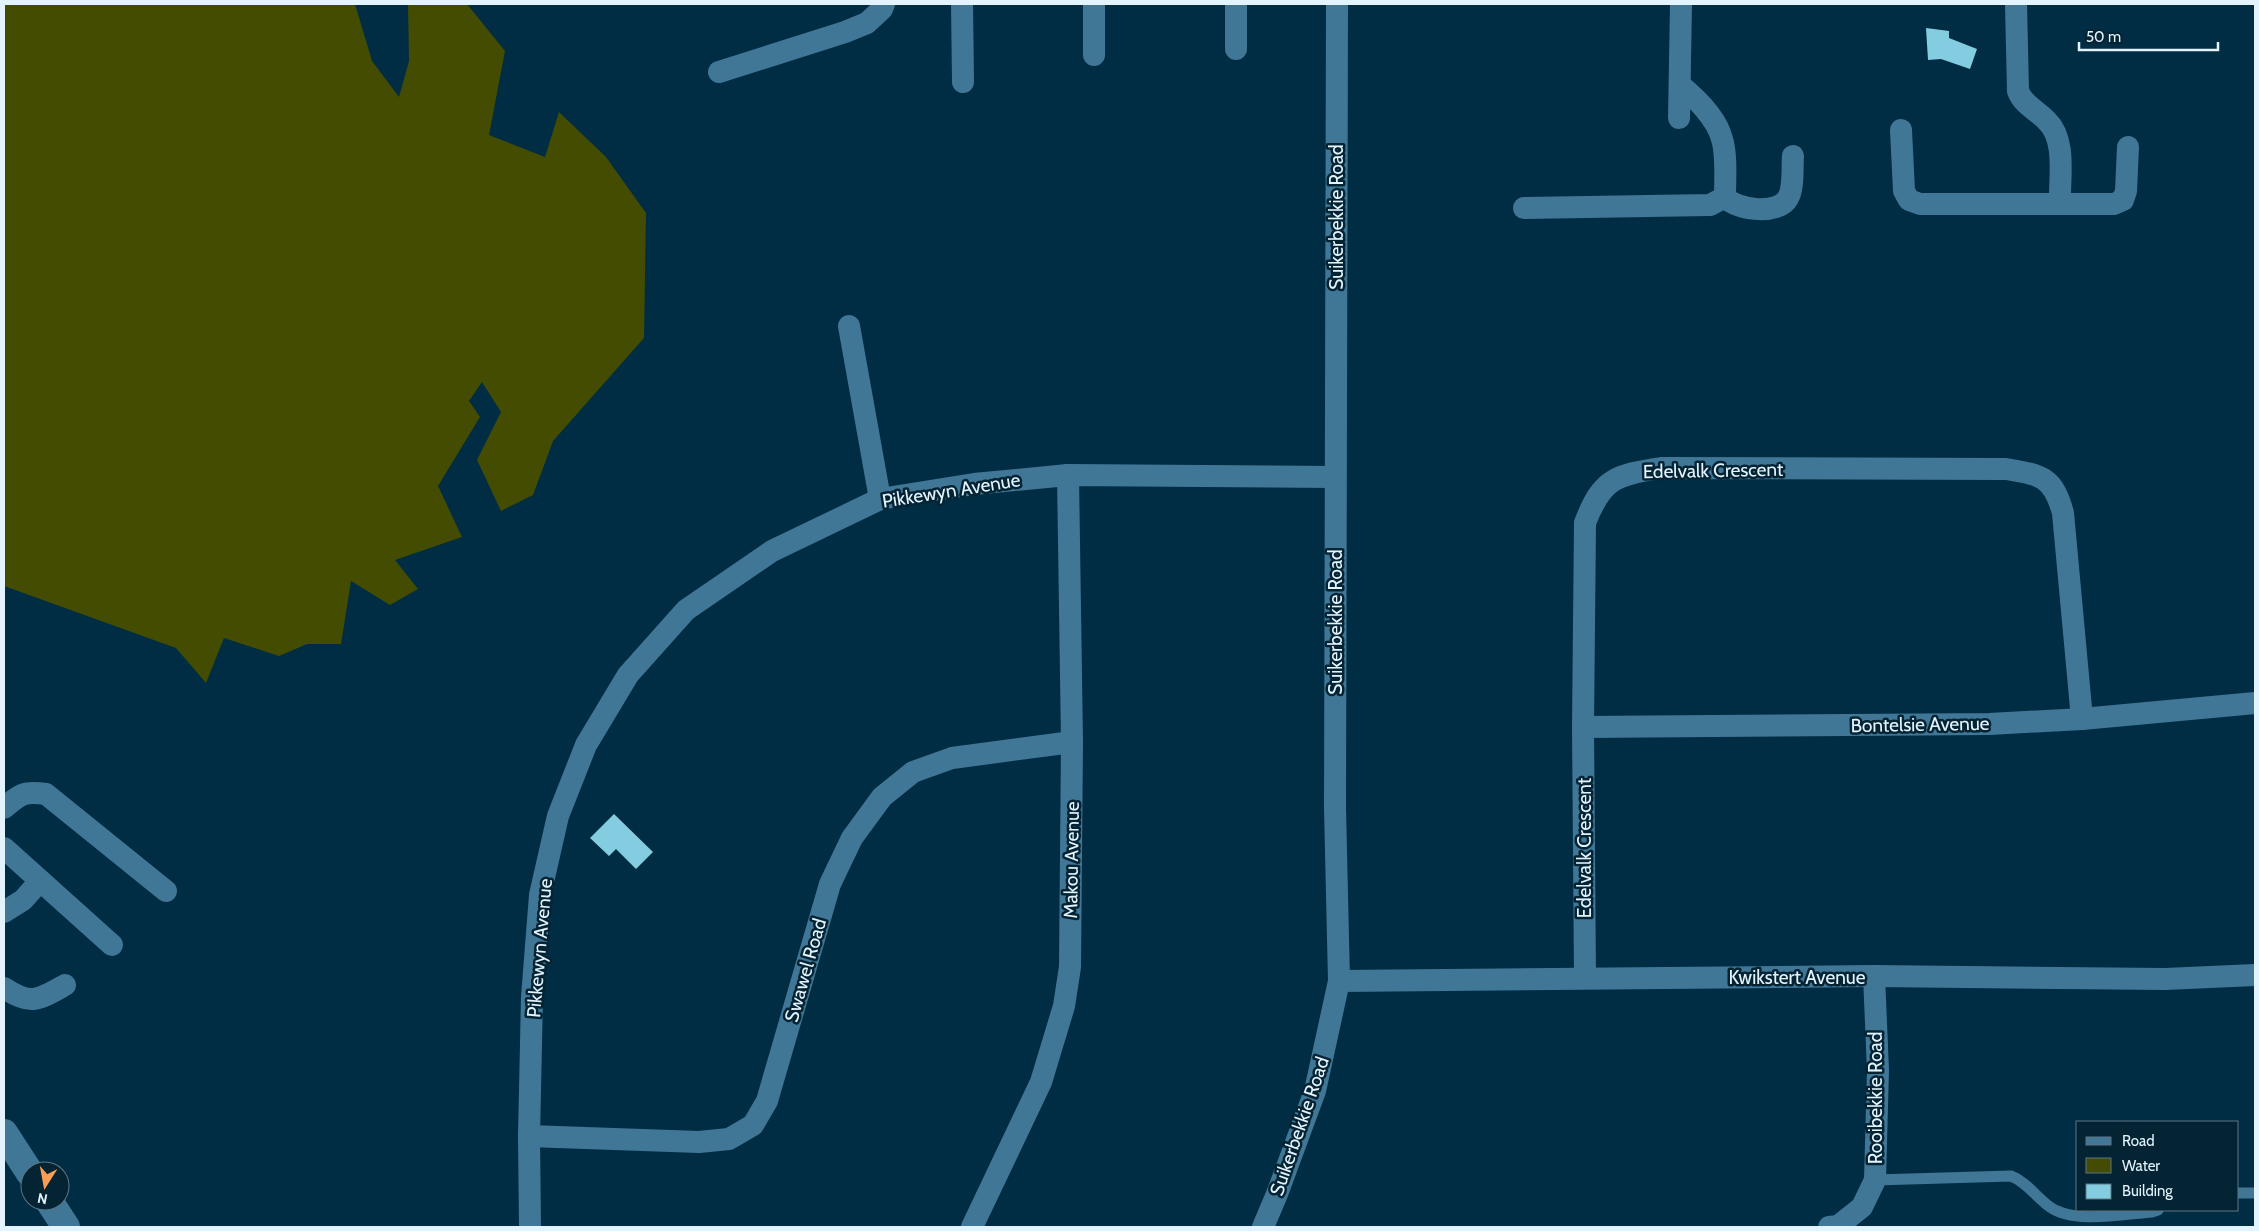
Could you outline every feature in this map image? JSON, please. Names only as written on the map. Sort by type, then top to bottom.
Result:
[{"type":"street","points":[[719,72],[845,32],[867,23],[882,9],[884,4]]},
{"type":"street","points":[[962,4],[963,82]]},
{"type":"street","points":[[1094,4],[1094,55]]},
{"type":"street","points":[[1236,4],[1236,49]]},
{"type":"street","name":"Suikerbekkie Road","points":[[1263,1227],[1315,1092],[1339,981],[1335,808],[1337,4]]},
{"type":"street","points":[[1679,118],[1681,4]]},
{"type":"street","points":[[2016,4],[2018,91],[2021,100],[2048,121],[2056,132],[2059,150],[2060,204]]},
{"type":"street","points":[[1680,85],[1690,93],[1715,124],[1723,140],[1726,197],[1730,203],[1744,208],[1767,209],[1784,204],[1790,196],[1793,156]]},
{"type":"street","points":[[1901,130],[1904,191],[1909,200],[1920,204],[2114,204],[2124,200],[2128,147]]},
{"type":"street","points":[[1524,208],[1703,206],[1720,202],[1726,197]]},
{"type":"street","points":[[848,326],[880,499]]},
{"type":"street","name":"Edelvalk Crescent","points":[[1585,978],[1583,727],[1585,523],[1594,500],[1608,483],[1629,473],[1661,468],[2006,469],[2030,473],[2048,482],[2058,493],[2064,513],[2082,719]]},
{"type":"street","name":"Pikkewyn Avenue","points":[[530,1227],[529,1136],[532,997],[540,895],[558,816],[586,745],[628,674],[686,610],[772,551],[880,499],[974,484],[1068,474],[1335,476]]},
{"type":"street","name":"Makou Avenue","points":[[972,1227],[1041,1082],[1064,1006],[1070,967],[1072,742],[1068,474]]},
{"type":"street","name":"Bontelsie Avenue","points":[[1583,727],[1989,724],[2082,719],[2255,703]]},
{"type":"street","name":"Swawel Road","points":[[529,1136],[699,1142],[729,1139],[753,1125],[767,1101],[830,884],[852,838],[882,797],[913,772],[952,758],[1072,742]]},
{"type":"street","points":[[5,805],[18,795],[32,792],[46,794],[166,891]]},
{"type":"street","points":[[4,848],[112,945]]},
{"type":"street","points":[[4,912],[23,900],[40,881]]},
{"type":"street","name":"Kwikstert Avenue","points":[[1339,981],[1874,976],[2165,979],[2255,975]]},
{"type":"street","name":"Rooibekkie Road","points":[[1829,1227],[1838,1226],[1862,1207],[1875,1180],[1878,1070],[1874,976]]},
{"type":"street","points":[[4,988],[18,998],[38,1000],[65,985]]},
{"type":"street","points":[[4,1133],[22,1161]]},
{"type":"street","points":[[56,1211],[66,1227]]},
{"type":"lane","points":[[1875,1180],[2011,1176],[2022,1180],[2051,1208],[2069,1215],[2155,1211]]},
{"type":"lane","points":[[2239,1193],[2255,1193]]},
{"type":"water","points":[[4,4],[355,4],[372,61],[399,97],[409,61],[408,4],[467,4],[505,51],[489,135],[545,157],[559,112],[606,157],[646,213],[644,338],[553,441],[533,495],[501,511],[477,460],[501,412],[482,382],[469,401],[480,417],[438,486],[462,537],[395,560],[418,589],[390,605],[351,581],[341,644],[307,644],[279,656],[224,638],[206,683],[176,648],[4,586]]},
{"type":"building","points":[[1926,28],[1949,31],[1949,38],[1977,49],[1970,69],[1941,59],[1928,60]]},
{"type":"building","points":[[614,814],[653,852],[636,869],[616,849],[609,856],[590,838]]}]
